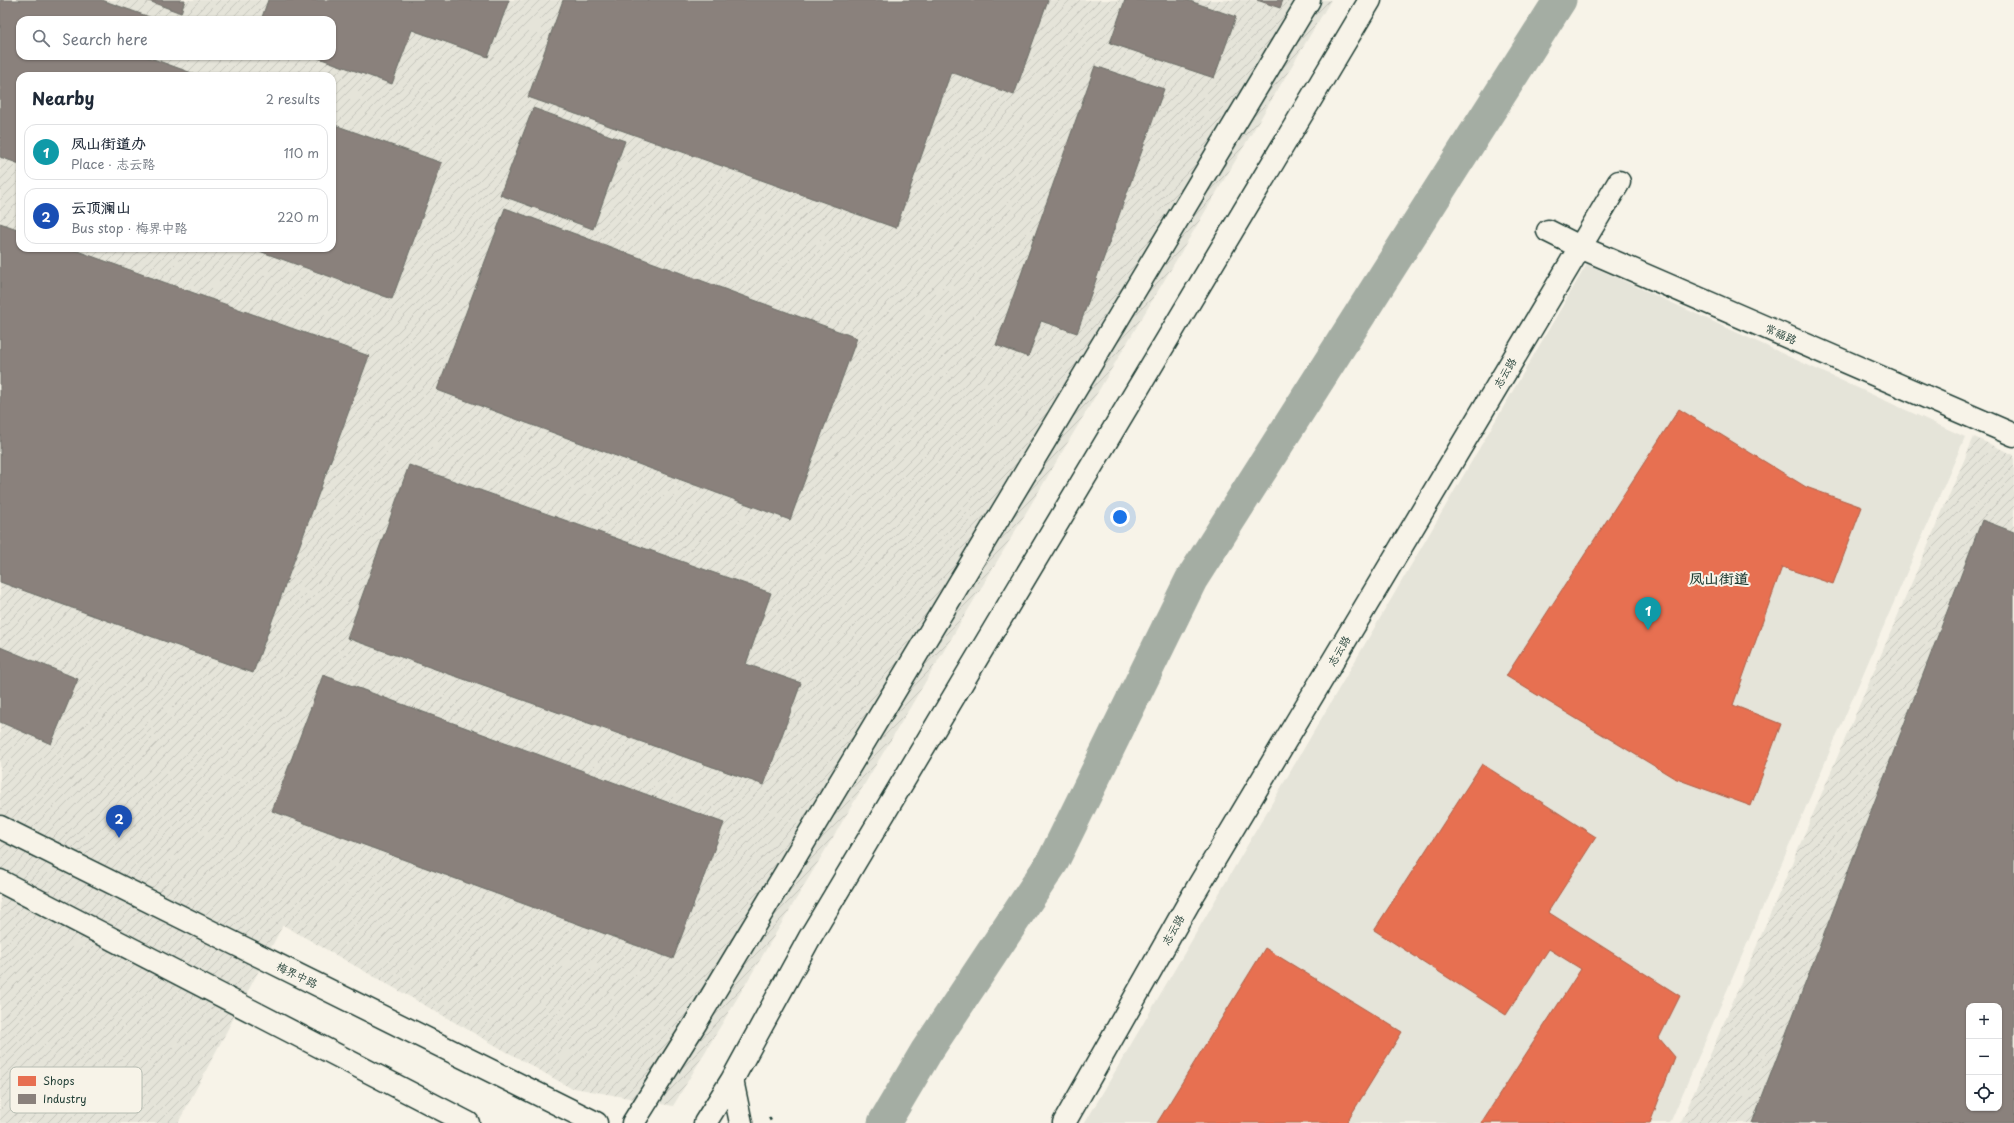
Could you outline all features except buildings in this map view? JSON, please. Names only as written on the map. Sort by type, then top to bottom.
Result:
[{"type":"street","points":[[633,1123],[695,1024],[1309,0]]},
{"type":"street","points":[[705,1123],[732,1080],[813,932],[1370,0]]},
{"type":"street","name":"志云路","points":[[1064,1123],[1196,890],[1619,182]]},
{"type":"street","name":"常福路","points":[[1548,231],[1580,247],[2014,435]]},
{"type":"street","name":"梅界中路","points":[[0,827],[596,1123]]},
{"type":"street","points":[[0,881],[468,1123]]},
{"type":"street","points":[[732,1080],[740,1123]]},
{"type":"shaded area","points":[[0,0],[1331,0],[673,1106],[569,1087],[283,925],[178,1123],[0,1123]]},
{"type":"shaded area","points":[[1587,264],[1965,437],[1670,1123],[1085,1123]]},
{"type":"shaded area","points":[[1974,437],[2014,455],[2014,1123],[1681,1123]]},
{"type":"waterway","points":[[884,1123],[926,1052],[1053,861],[1191,580],[1560,0]]},
{"type":"place","name":"凤山街道办","points":[[1648,630]]},
{"type":"place","name":"云顶澜山","points":[[119,838]]},
{"type":"district","name":"凤山街道","points":[[1719,579]]}]
